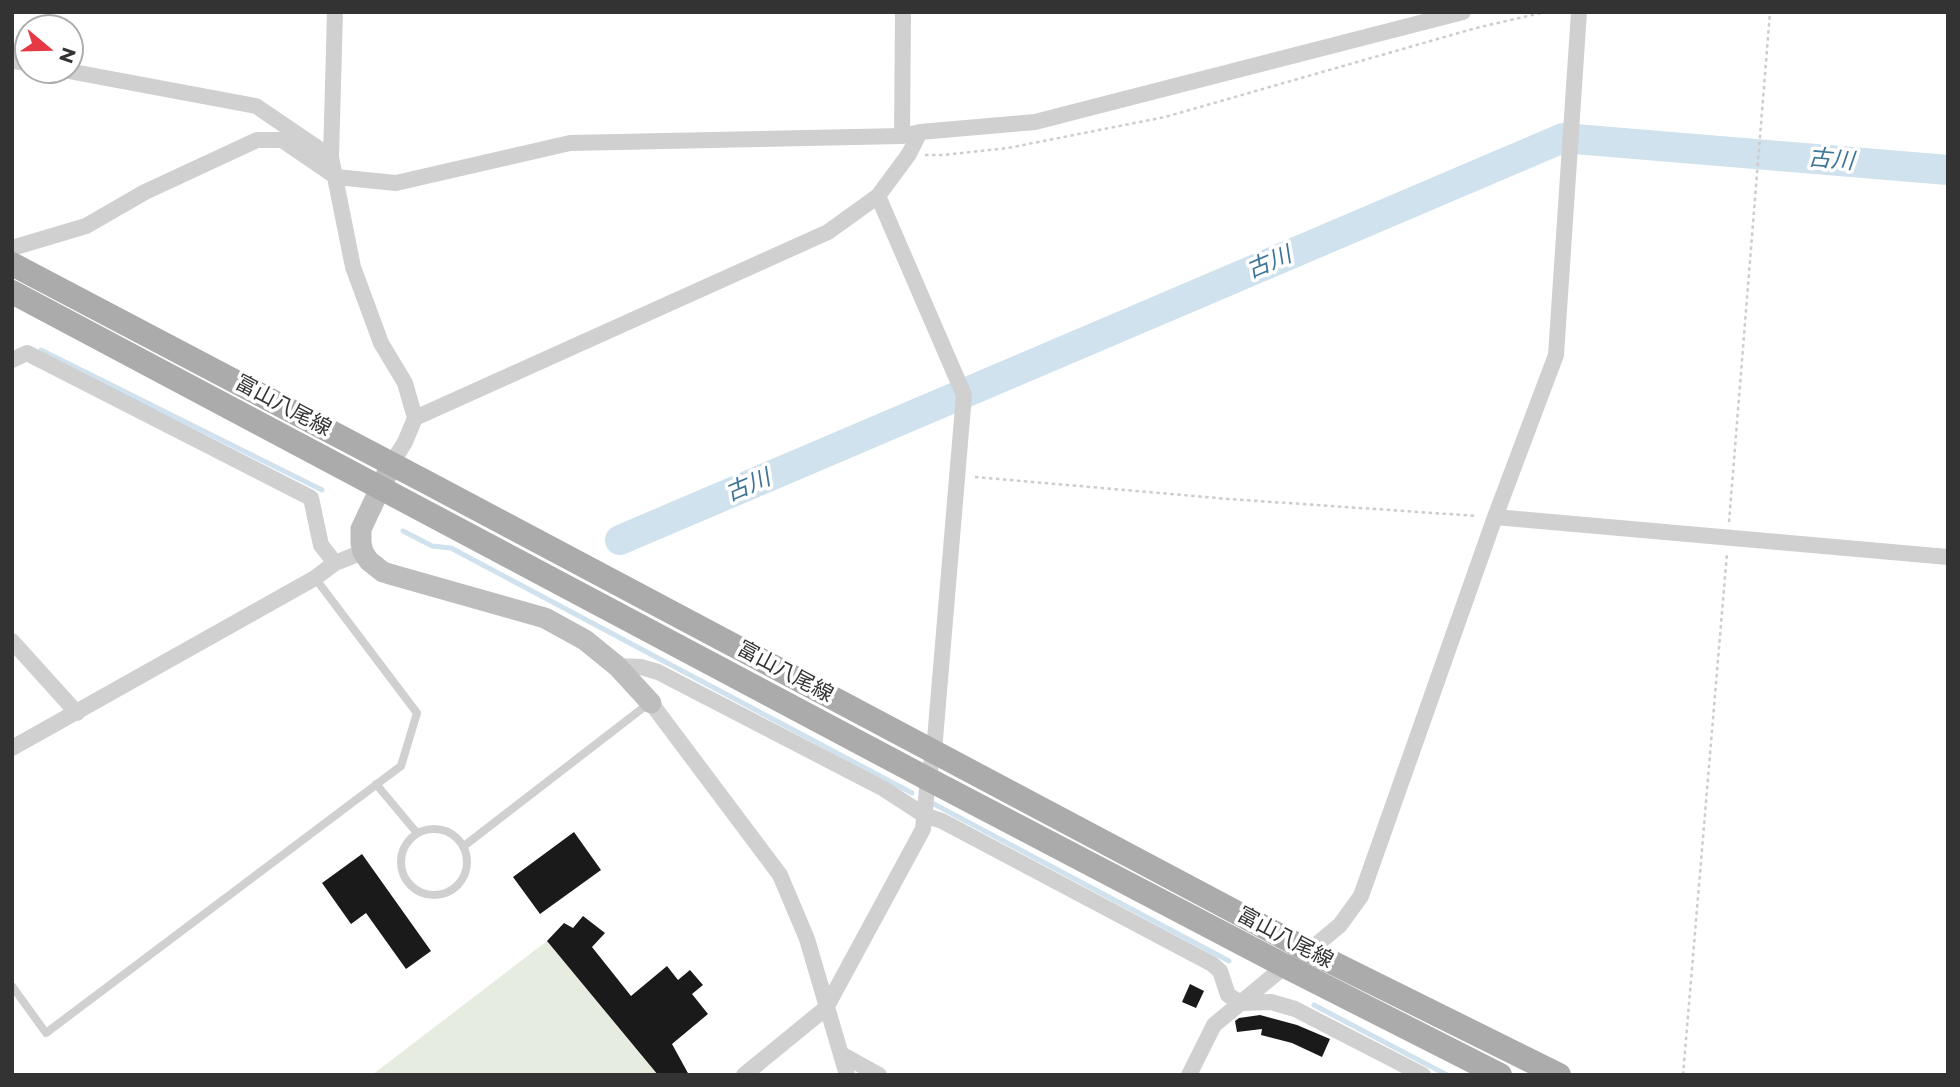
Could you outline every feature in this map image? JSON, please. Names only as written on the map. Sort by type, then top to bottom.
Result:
[{"type":"main road","name":"富山八尾線","points":[[12,264],[1309,951],[1559,1075]]},
{"type":"main road","name":"富山八尾線","points":[[12,292],[1484,1072]]},
{"type":"street","points":[[335,12],[331,157],[353,267],[381,343],[405,383],[415,418],[362,529],[363,552],[369,561],[383,572],[545,618],[585,640],[617,666],[651,702],[780,876],[807,939],[848,1075]]},
{"type":"street","points":[[902,136],[903,12]]},
{"type":"street","points":[[12,248],[86,226],[145,192],[257,140],[282,140],[336,177],[396,183],[559,145],[594,141],[902,136],[1035,122],[1463,12]]},
{"type":"street","points":[[1189,1075],[1214,1025],[1340,925],[1361,896],[1495,517],[1556,355],[1579,12]]},
{"type":"street","points":[[84,74],[256,106],[331,157]]},
{"type":"street","points":[[415,418],[828,232],[878,196],[909,154],[920,132]]},
{"type":"street","points":[[744,1075],[826,1008],[923,829],[934,751],[964,395],[878,196]]},
{"type":"street","points":[[12,360],[27,353],[311,498],[321,545],[335,563]]},
{"type":"street","points":[[1495,517],[1948,556]]},
{"type":"street","points":[[12,748],[315,578],[335,563],[363,552]]},
{"type":"street","points":[[12,640],[77,713]]},
{"type":"street","points":[[617,666],[641,667],[658,673],[884,789],[924,815],[943,821],[1212,964],[1220,971],[1228,995],[1241,1003],[1271,1002],[1295,1009],[1423,1075]]},
{"type":"street","points":[[1484,1072],[1491,1042]]},
{"type":"street","points":[[841,1054],[879,1075]]},
{"type":"lane","points":[[12,986],[46,1033],[401,766],[417,713],[315,578]]},
{"type":"lane","points":[[464,846],[651,702]]},
{"type":"lane","points":[[376,784],[417,833]]},
{"type":"lane","points":[[438,828],[448,831],[464,846],[467,868],[463,879],[447,894],[424,895],[415,890],[402,872],[403,850],[417,833],[438,828]]},
{"type":"path","points":[[909,154],[943,155],[1008,148],[1165,117],[1476,28],[1545,12]]},
{"type":"path","points":[[958,475],[1229,499],[1495,517]]},
{"type":"shaded area","points":[[547,941],[658,1075],[372,1075]]},
{"type":"building","points":[[574,832],[601,870],[540,914],[513,877]]},
{"type":"building","points":[[362,854],[431,951],[406,969],[366,913],[351,924],[322,883]]},
{"type":"building","points":[[583,916],[605,933],[592,947],[631,996],[667,966],[678,980],[690,970],[703,985],[692,994],[708,1014],[672,1044],[689,1075],[658,1075],[547,941],[564,923],[573,928]]},
{"type":"building","points":[[1190,984],[1204,991],[1196,1008],[1182,1002]]},
{"type":"building","points":[[1260,1015],[1297,1025],[1330,1039],[1322,1057],[1292,1043],[1261,1035],[1262,1029],[1237,1032],[1235,1021],[1239,1018]]},
{"type":"waterway","name":"古川","points":[[620,540],[1563,138],[1948,170]]},
{"type":"waterway","points":[[41,350],[322,490]]},
{"type":"waterway","points":[[403,531],[432,546],[451,548],[912,793]]},
{"type":"waterway","points":[[934,804],[1229,961]]},
{"type":"waterway","points":[[1314,1005],[1447,1075]]}]
